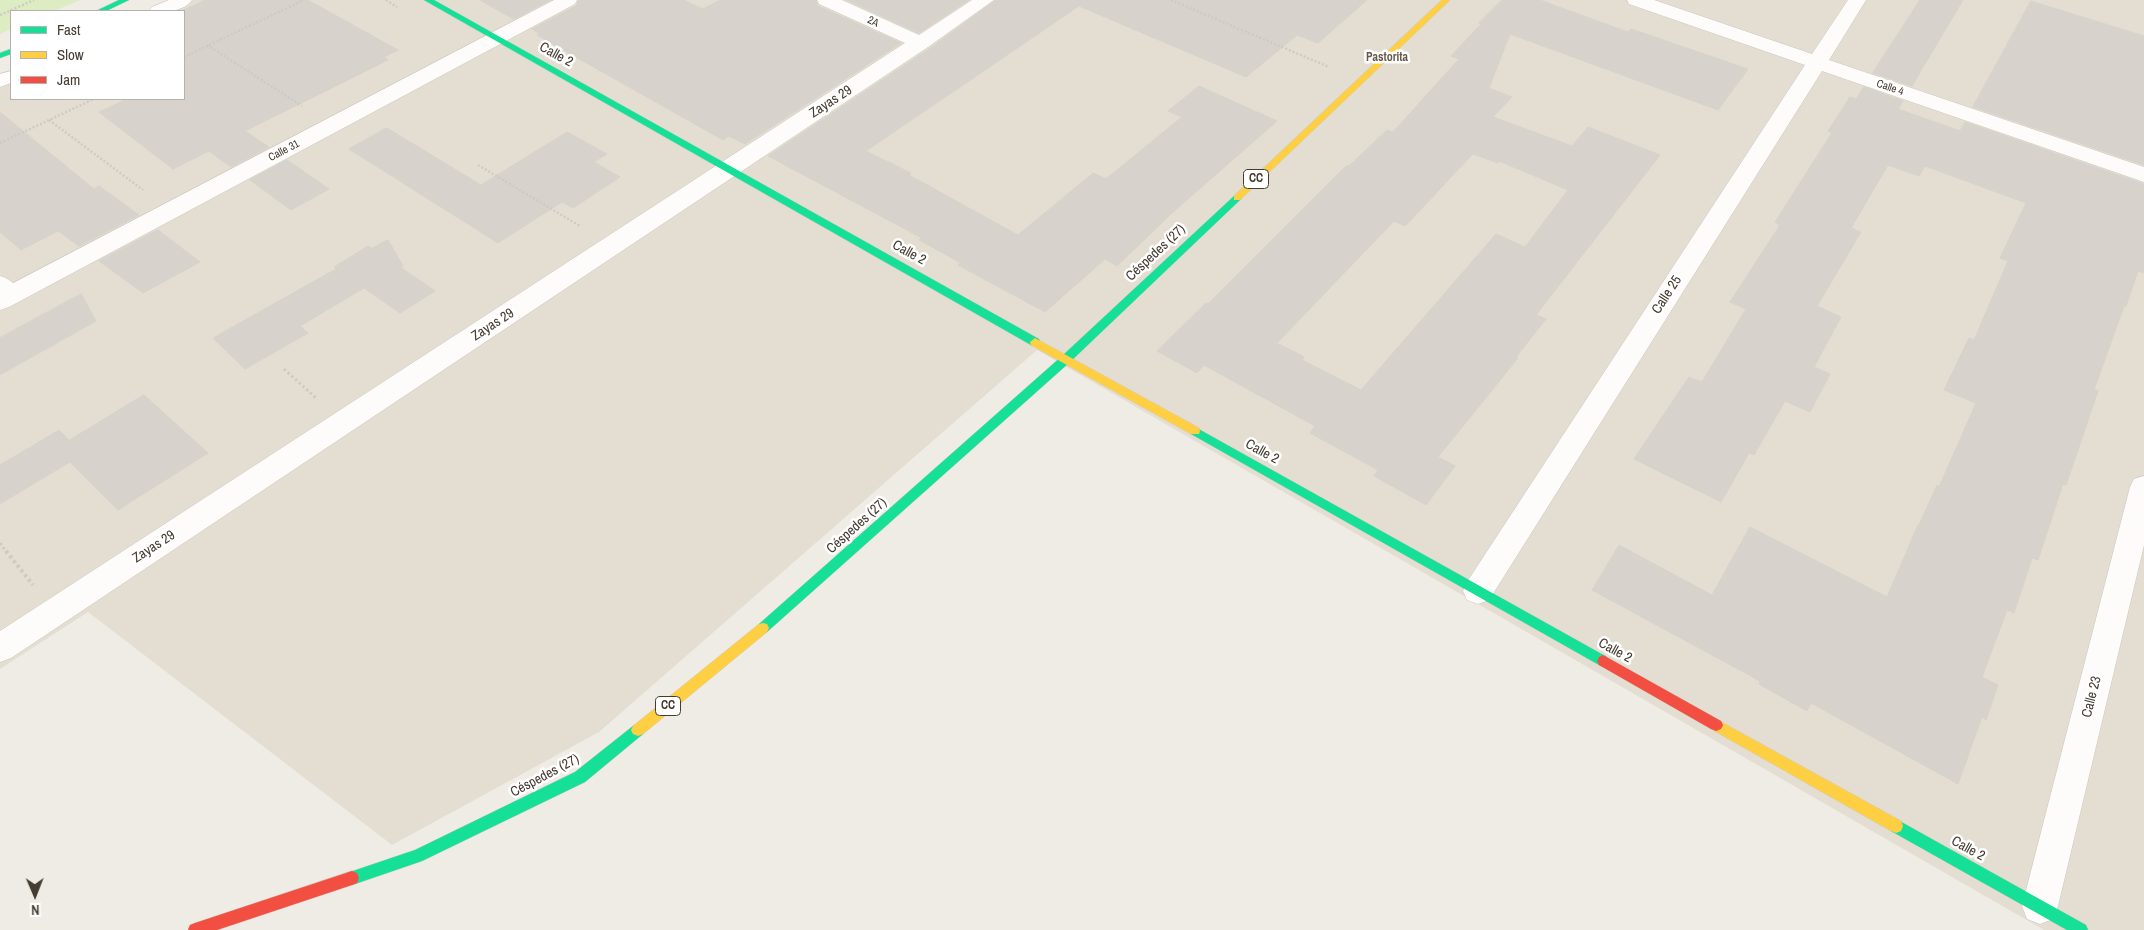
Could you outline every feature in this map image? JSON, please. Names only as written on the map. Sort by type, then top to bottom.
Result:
[{"type":"street","points":[[102,10],[125,0]]},
{"type":"street","name":"Calle 2","points":[[428,0],[2081,930]]},
{"type":"street","name":"Calle 31","points":[[4,294],[172,211],[568,0]]},
{"type":"street","name":"2A","points":[[826,0],[920,43]]},
{"type":"street","name":"Zayas 29","points":[[0,648],[985,0]]},
{"type":"street","name":"Céspedes (27)","points":[[195,930],[417,856],[580,777],[782,613],[1066,359],[1446,0]]},
{"type":"street","name":"Calle 4","points":[[1636,0],[2144,175]]},
{"type":"street","name":"Calle 25","points":[[1478,591],[1858,0]]},
{"type":"street","name":"Calle 23","points":[[2040,906],[2144,487]]},
{"type":"lane","points":[[160,10],[183,0]]},
{"type":"path","points":[[0,14],[34,0]]},
{"type":"path","points":[[185,56],[304,0]]},
{"type":"path","points":[[1171,0],[1361,80]]},
{"type":"path","points":[[208,45],[332,126]]},
{"type":"path","points":[[0,143],[92,100]]},
{"type":"path","points":[[49,120],[172,211]]},
{"type":"path","points":[[478,165],[585,230]]},
{"type":"path","points":[[284,369],[327,408],[346,422]]},
{"type":"path","points":[[0,543],[55,612]]},
{"type":"shaded area","points":[[181,0],[2144,0],[2144,930],[2044,930],[1037,350],[599,732],[392,845],[88,612],[0,669],[0,80],[10,75],[10,100],[185,100],[185,10],[158,10]]},
{"type":"green space","points":[[0,0],[81,0],[56,10],[10,10],[10,29],[0,34]]},
{"type":"building","points":[[206,0],[308,0],[398,50],[384,57],[388,60],[245,131],[269,147],[231,167],[209,151],[173,169],[99,112],[125,100],[185,100],[184,10]]},
{"type":"building","points":[[480,0],[550,0],[514,19]]},
{"type":"building","points":[[579,0],[684,0],[703,9],[720,0],[815,0],[818,6],[901,43],[745,144],[729,136],[723,140],[537,35],[540,34],[532,29],[576,6]]},
{"type":"building","points":[[847,0],[969,0],[919,33]]},
{"type":"building","points":[[996,0],[1367,0],[1318,43],[1297,35],[1246,77],[1079,6],[866,151],[911,173],[909,175],[1018,235],[1093,173],[1106,179],[1182,117],[1168,111],[1199,86],[1277,121],[1173,212],[1117,266],[1105,259],[1045,312],[958,265],[961,263],[919,240],[922,238],[768,156],[929,49]]},
{"type":"building","points":[[1502,0],[1540,0],[1628,32],[1631,29],[1748,69],[1718,110],[1510,34],[1489,88],[1512,97],[1493,117],[1572,146],[1588,127],[1660,155],[1536,315],[1546,319],[1516,357],[1518,358],[1438,457],[1455,466],[1426,505],[1374,476],[1378,470],[1310,433],[1315,426],[1204,365],[1197,373],[1157,351],[1206,303],[1208,304],[1347,165],[1349,166],[1387,130],[1393,132],[1459,59],[1451,56],[1481,24],[1479,23]],"holes":[[[1473,154],[1498,163],[1499,161],[1568,190],[1525,247],[1496,234],[1361,390],[1302,360],[1304,357],[1277,343],[1394,221],[1405,226]]]},
{"type":"building","points":[[1920,0],[1963,0],[1912,86],[1873,73]]},
{"type":"building","points":[[2031,1],[2144,36],[2144,165],[1973,107]]},
{"type":"building","points":[[1864,87],[1903,101],[1898,109],[1960,131],[1965,122],[2144,184],[2144,273],[2138,271],[2126,306],[2124,306],[2094,390],[2098,391],[2066,485],[2063,484],[2038,560],[2032,558],[2014,613],[2007,610],[1982,677],[1998,685],[1986,720],[1982,717],[1958,784],[1811,703],[1807,711],[1759,684],[1760,681],[1592,590],[1619,545],[1712,595],[1750,527],[1887,597],[1918,525],[1937,485],[1939,487],[1976,403],[1944,390],[1969,338],[1974,340],[2008,261],[2000,258],[2026,203],[1925,166],[1919,176],[1888,165],[1851,228],[1861,232],[1817,306],[1841,317],[1814,367],[1830,374],[1810,412],[1785,401],[1754,455],[1749,453],[1721,502],[1634,459],[1689,377],[1702,382],[1746,309],[1730,302],[1780,225],[1775,222],[1832,133],[1828,131],[1850,97],[1856,99]]},
{"type":"building","points":[[0,112],[94,189],[99,186],[139,215],[79,246],[58,231],[21,250],[0,232]]},
{"type":"building","points":[[387,128],[481,185],[567,132],[607,154],[594,162],[620,177],[573,208],[562,202],[498,243],[349,149]]},
{"type":"building","points":[[287,160],[329,189],[291,210],[250,180]]},
{"type":"building","points":[[158,230],[200,262],[143,293],[99,261]]},
{"type":"building","points":[[388,240],[403,266],[400,267],[435,291],[400,313],[364,288],[300,326],[308,333],[245,369],[213,338],[336,269],[334,267],[368,246],[372,248]]},
{"type":"building","points":[[81,294],[96,321],[0,375],[0,338]]},
{"type":"building","points":[[144,395],[208,453],[118,510],[70,462],[0,504],[0,465],[59,430],[69,440]]},
{"type":"traffic: fast","points":[[102,10],[125,0]]},
{"type":"traffic: fast","points":[[428,0],[1035,342]]},
{"type":"traffic: fast","points":[[0,56],[10,51]]},
{"type":"traffic: fast","points":[[763,628],[1066,359],[1237,198]]},
{"type":"traffic: fast","points":[[1195,431],[1603,661]]},
{"type":"traffic: fast","points":[[352,878],[417,856],[580,777],[638,730]]},
{"type":"traffic: fast","points":[[1896,826],[2081,930]]},
{"type":"traffic: slow","points":[[1237,198],[1446,0]]},
{"type":"traffic: slow","points":[[1035,342],[1195,431]]},
{"type":"traffic: slow","points":[[638,730],[763,628]]},
{"type":"traffic: slow","points":[[1716,725],[1896,826]]},
{"type":"traffic: jam","points":[[1603,661],[1716,725]]},
{"type":"traffic: jam","points":[[195,930],[352,878]]},
{"type":"district","name":"Pastorita","points":[[1387,58]]}]
